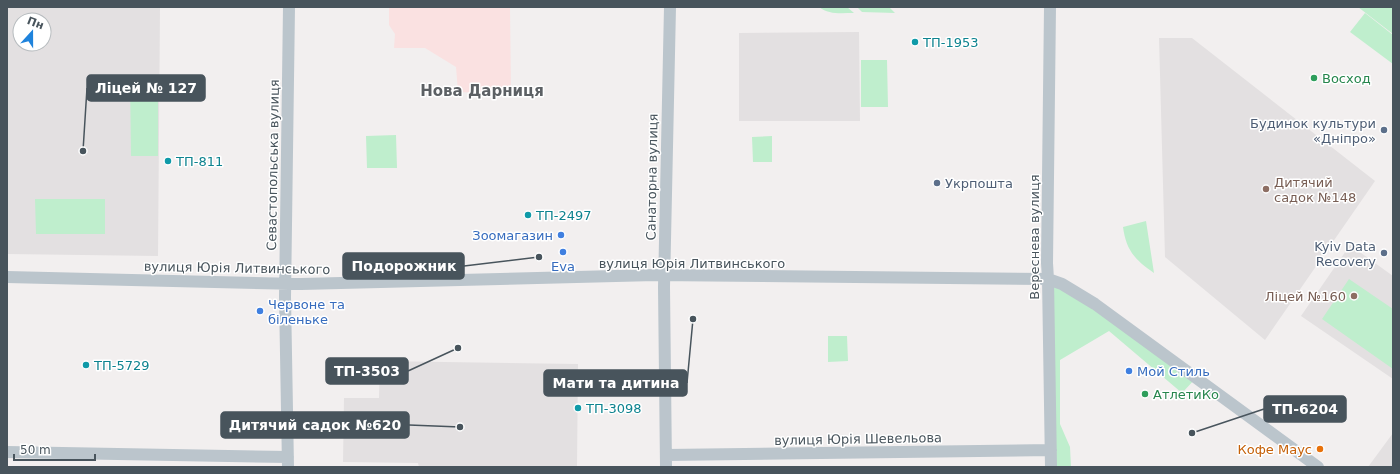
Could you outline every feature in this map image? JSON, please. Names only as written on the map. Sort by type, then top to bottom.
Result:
[{"type":"street","name":"Севастопольська вулиця","points":[[288,462],[286,284],[289,7]]},
{"type":"street","name":"Санаторна вулиця","points":[[666,461],[665,275],[670,7]]},
{"type":"street","name":"Вереснева вулиця","points":[[1050,7],[1047,263],[1051,467]]},
{"type":"street","name":"вулиця Юрія Литвинського","points":[[7,277],[286,284],[665,275],[1048,279],[1062,284],[1095,304],[1318,467]]},
{"type":"street","name":"вулиця Юрія Шевельова","points":[[666,461],[1051,450]]},
{"type":"street","points":[[7,452],[288,462]]},
{"type":"shaded area","points":[[7,7],[160,7],[158,256],[7,254]]},
{"type":"shaded area","points":[[389,7],[510,7],[511,94],[458,92],[456,67],[425,48],[394,48],[395,34],[389,25]]},
{"type":"shaded area","points":[[859,32],[860,121],[739,121],[739,33]]},
{"type":"shaded area","name":"Дитячий садок №148","points":[[1159,38],[1192,38],[1375,181],[1265,340],[1165,257]]},
{"type":"shaded area","name":"Ліцей №160","points":[[1350,245],[1393,276],[1393,379],[1301,316]]},
{"type":"shaded area","points":[[380,361],[578,364],[577,466],[419,467],[418,463],[343,462],[344,398],[379,398]]},
{"type":"shaded area","points":[[1393,433],[1393,467],[1368,467]]},
{"type":"green space","points":[[819,7],[847,7],[854,13],[831,12],[823,10]]},
{"type":"green space","points":[[857,7],[889,7],[895,13],[862,12]]},
{"type":"green space","points":[[1358,7],[1393,7],[1393,34]]},
{"type":"green space","points":[[1365,13],[1393,35],[1393,64],[1350,32]]},
{"type":"green space","points":[[861,60],[887,60],[888,107],[861,107]]},
{"type":"green space","points":[[130,79],[158,79],[158,156],[131,156]]},
{"type":"green space","points":[[396,135],[397,168],[367,168],[366,136]]},
{"type":"green space","points":[[772,136],[772,162],[753,162],[752,137]]},
{"type":"green space","points":[[35,199],[105,199],[105,234],[36,234]]},
{"type":"green space","points":[[1146,221],[1154,273],[1132,254],[1124,235],[1123,227]]},
{"type":"green space","points":[[1048,279],[1196,378],[1182,393],[1109,331],[1060,360],[1060,424],[1070,447],[1071,467],[1051,467]]},
{"type":"green space","points":[[1349,279],[1393,309],[1393,369],[1322,319]]},
{"type":"green space","points":[[828,336],[847,336],[848,361],[828,362]]},
{"type":"place","name":"ТП-1953","points":[[915,42]]},
{"type":"place","name":"Восход","points":[[1314,78]]},
{"type":"place","name":"Будинок культури «Дніпро»","points":[[1384,130]]},
{"type":"place","name":"Ліцей № 127","points":[[83,151]]},
{"type":"place","name":"ТП-811","points":[[168,161]]},
{"type":"place","name":"Укрпошта","points":[[937,183]]},
{"type":"place","name":"Дитячий садок №148","points":[[1266,189]]},
{"type":"place","name":"ТП-2497","points":[[528,215]]},
{"type":"place","name":"Зоомагазин","points":[[561,235]]},
{"type":"place","name":"Eva","points":[[563,252]]},
{"type":"place","name":"Kyiv Data Recovery","points":[[1384,253]]},
{"type":"place","name":"Подорожник","points":[[539,257]]},
{"type":"place","name":"Ліцей №160","points":[[1354,296]]},
{"type":"place","name":"Червоне та біленьке","points":[[260,311]]},
{"type":"place","name":"Мати та дитина","points":[[693,319]]},
{"type":"place","name":"ТП-3503","points":[[458,348]]},
{"type":"place","name":"ТП-5729","points":[[86,365]]},
{"type":"place","name":"Мой Стиль","points":[[1129,371]]},
{"type":"place","name":"АтлетиКо","points":[[1145,394]]},
{"type":"place","name":"ТП-3098","points":[[578,408]]},
{"type":"place","name":"Дитячий садок №620","points":[[460,427]]},
{"type":"place","name":"ТП-6204","points":[[1192,433]]},
{"type":"place","name":"Кофе Маус","points":[[1320,449]]},
{"type":"district","name":"Нова Дарниця","points":[[482,91]]}]
